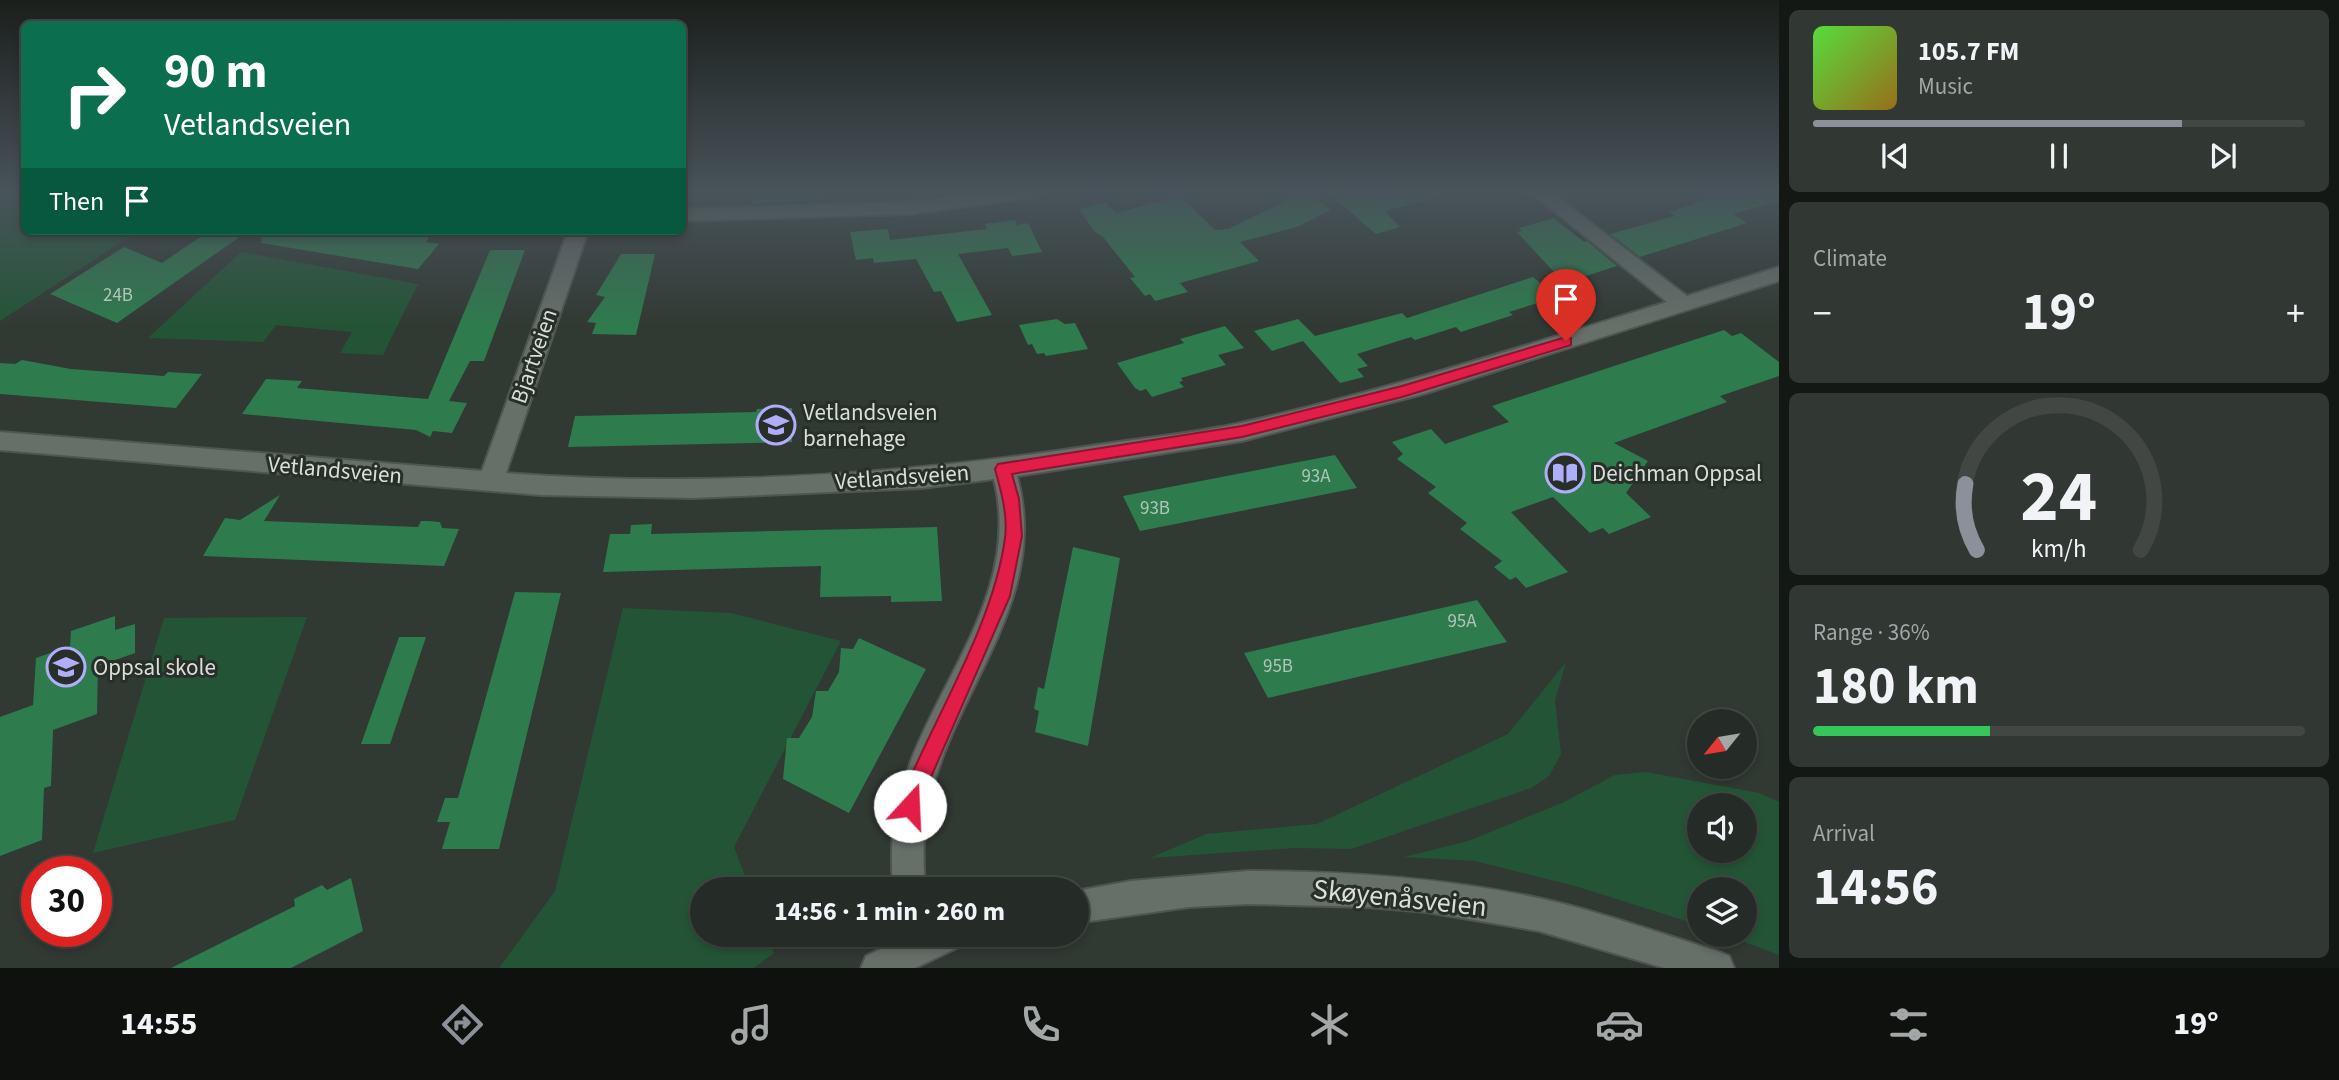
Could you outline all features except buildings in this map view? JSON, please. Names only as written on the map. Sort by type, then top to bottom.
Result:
[{"type":"street","name":"Bjartveien","points":[[491,481],[576,236]]},
{"type":"street","points":[[1596,236],[1684,304]]},
{"type":"street","name":"Vetlandsveien","points":[[0,441],[551,486],[692,488],[865,482],[1003,469],[1242,432],[1423,386],[1779,274]]},
{"type":"street","points":[[907,877],[905,858],[914,792],[1001,596],[1013,536],[1011,499],[1003,469]]},
{"type":"street","name":"Skøyenåsveien","points":[[1089,904],[1213,890],[1307,888],[1379,891],[1461,901],[1540,916],[1717,968]]},
{"type":"street","points":[[878,968],[914,947]]},
{"type":"green space","points":[[0,236],[130,236],[0,321]]},
{"type":"green space","points":[[241,252],[418,284],[383,355],[340,353],[352,332],[276,325],[263,342],[148,338]]},
{"type":"green space","points":[[623,608],[731,613],[841,641],[734,847],[745,877],[690,877],[690,947],[772,947],[774,953],[754,968],[499,968],[555,891]]},
{"type":"green space","points":[[307,617],[235,820],[93,853],[164,618]]},
{"type":"green space","points":[[1566,662],[1555,701],[1561,754],[1549,776],[1531,788],[1351,849],[1294,848],[1150,858],[1206,834],[1317,824],[1508,734]]},
{"type":"green space","points":[[1646,772],[1759,793],[1779,802],[1779,955],[1757,947],[1757,877],[1687,877],[1687,921],[1575,886],[1475,861],[1404,857],[1468,841],[1562,803],[1615,775]]},
{"type":"place","name":"Vetlandsveien barnehage","points":[[776,425]]},
{"type":"place","name":"Deichman Oppsal","points":[[1565,473]]},
{"type":"place","name":"Oppsal skole","points":[[66,667]]},
{"type":"route","points":[[910,806],[1001,596],[1014,522],[1003,469],[1242,432],[1361,403],[1566,341]]}]
